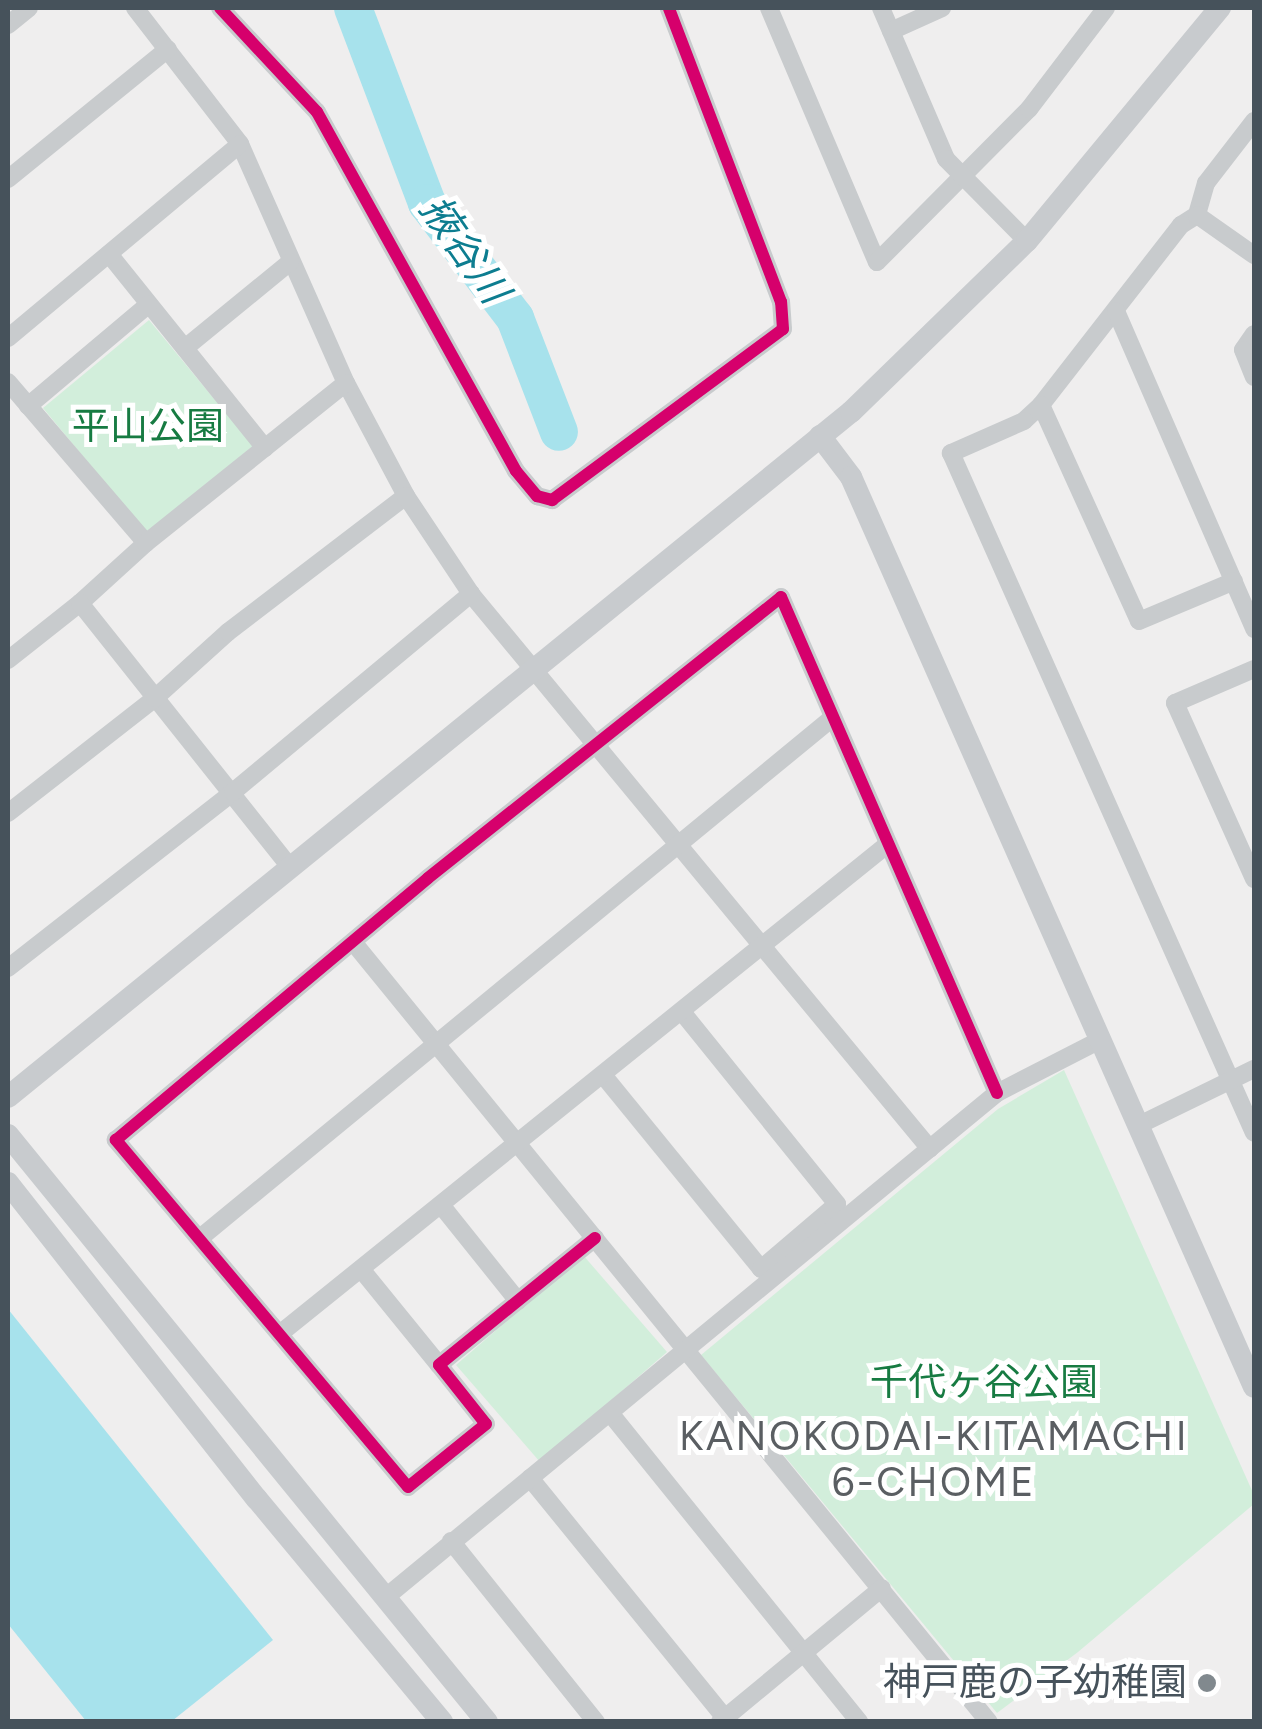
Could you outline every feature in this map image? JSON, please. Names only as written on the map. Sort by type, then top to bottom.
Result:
[{"type":"street","points":[[8,25],[29,8]]},
{"type":"street","points":[[135,8],[240,144],[346,382],[406,496],[471,594],[930,1150]]},
{"type":"street","points":[[220,8],[317,112],[516,471],[537,496],[552,500],[783,329],[781,302],[669,8]]},
{"type":"street","points":[[769,8],[877,262],[1029,109],[1106,8]]},
{"type":"street","points":[[881,8],[946,159],[1027,241]]},
{"type":"street","points":[[891,30],[942,8]]},
{"type":"street","points":[[8,1096],[820,436],[1027,241],[1220,8]]},
{"type":"street","points":[[8,179],[168,49]]},
{"type":"street","points":[[1198,216],[1206,183],[1254,121]]},
{"type":"street","points":[[8,338],[240,144]]},
{"type":"street","points":[[1198,216],[1254,255]]},
{"type":"street","points":[[1198,216],[1181,224],[1041,405],[1024,421],[951,453],[1254,1133]]},
{"type":"street","points":[[109,254],[265,448]]},
{"type":"street","points":[[185,348],[290,262]]},
{"type":"street","points":[[28,406],[149,304]]},
{"type":"street","points":[[1116,311],[1254,629]]},
{"type":"street","points":[[1254,334],[1243,350],[1254,376]]},
{"type":"street","points":[[8,382],[146,543]]},
{"type":"street","points":[[8,660],[346,382]]},
{"type":"street","points":[[1041,405],[1140,621],[1234,581]]},
{"type":"street","points":[[820,436],[851,478],[1254,1387]]},
{"type":"street","points":[[8,813],[155,698],[228,632],[406,496]]},
{"type":"street","points":[[8,968],[233,792],[471,594]]},
{"type":"street","points":[[362,1268],[486,1424],[408,1487],[282,1332],[116,1140],[353,942],[781,597],[831,719],[998,1093]]},
{"type":"street","points":[[80,603],[290,867]]},
{"type":"street","points":[[1254,669],[1175,703],[1254,879]]},
{"type":"street","points":[[200,1238],[831,719]]},
{"type":"street","points":[[282,1332],[888,844]]},
{"type":"street","points":[[353,942],[988,1722]]},
{"type":"street","points":[[603,1075],[762,1269],[837,1204],[681,1012]]},
{"type":"street","points":[[386,1597],[998,1093],[1100,1040]]},
{"type":"street","points":[[1140,1125],[1254,1069]]},
{"type":"street","points":[[8,1135],[487,1722]]},
{"type":"street","points":[[8,1183],[257,1499],[442,1722]]},
{"type":"street","points":[[440,1205],[518,1301]]},
{"type":"street","points":[[440,1365],[595,1238]]},
{"type":"street","points":[[610,1413],[860,1722]]},
{"type":"street","points":[[530,1478],[724,1720],[882,1588]]},
{"type":"street","points":[[451,1541],[596,1722]]},
{"type":"green space","name":"平山公園","points":[[149,320],[253,446],[147,534],[43,408]]},
{"type":"green space","name":"千代ヶ谷公園","points":[[1064,1070],[1254,1495],[1254,1504],[1078,1652],[997,1713],[701,1355],[998,1109]]},
{"type":"green space","points":[[583,1255],[667,1352],[540,1462],[456,1365]]},
{"type":"water","points":[[8,1309],[273,1640],[172,1721],[86,1721],[8,1624]]},
{"type":"waterway","name":"掖谷川","points":[[353,8],[427,203],[515,318],[559,432]]},
{"type":"cycle path","points":[[220,8],[317,112],[516,471],[537,496],[552,500],[783,329],[781,302],[669,8]]},
{"type":"cycle path","points":[[595,1238],[439,1365],[486,1424],[408,1487],[116,1140],[428,878],[781,597],[997,1093]]},
{"type":"place","name":"神戸鹿の子幼稚園","points":[[1207,1683]]},
{"type":"district","name":"KANOKODAI-KITAMACHI 6-CHOME","points":[[934,1459]]}]
